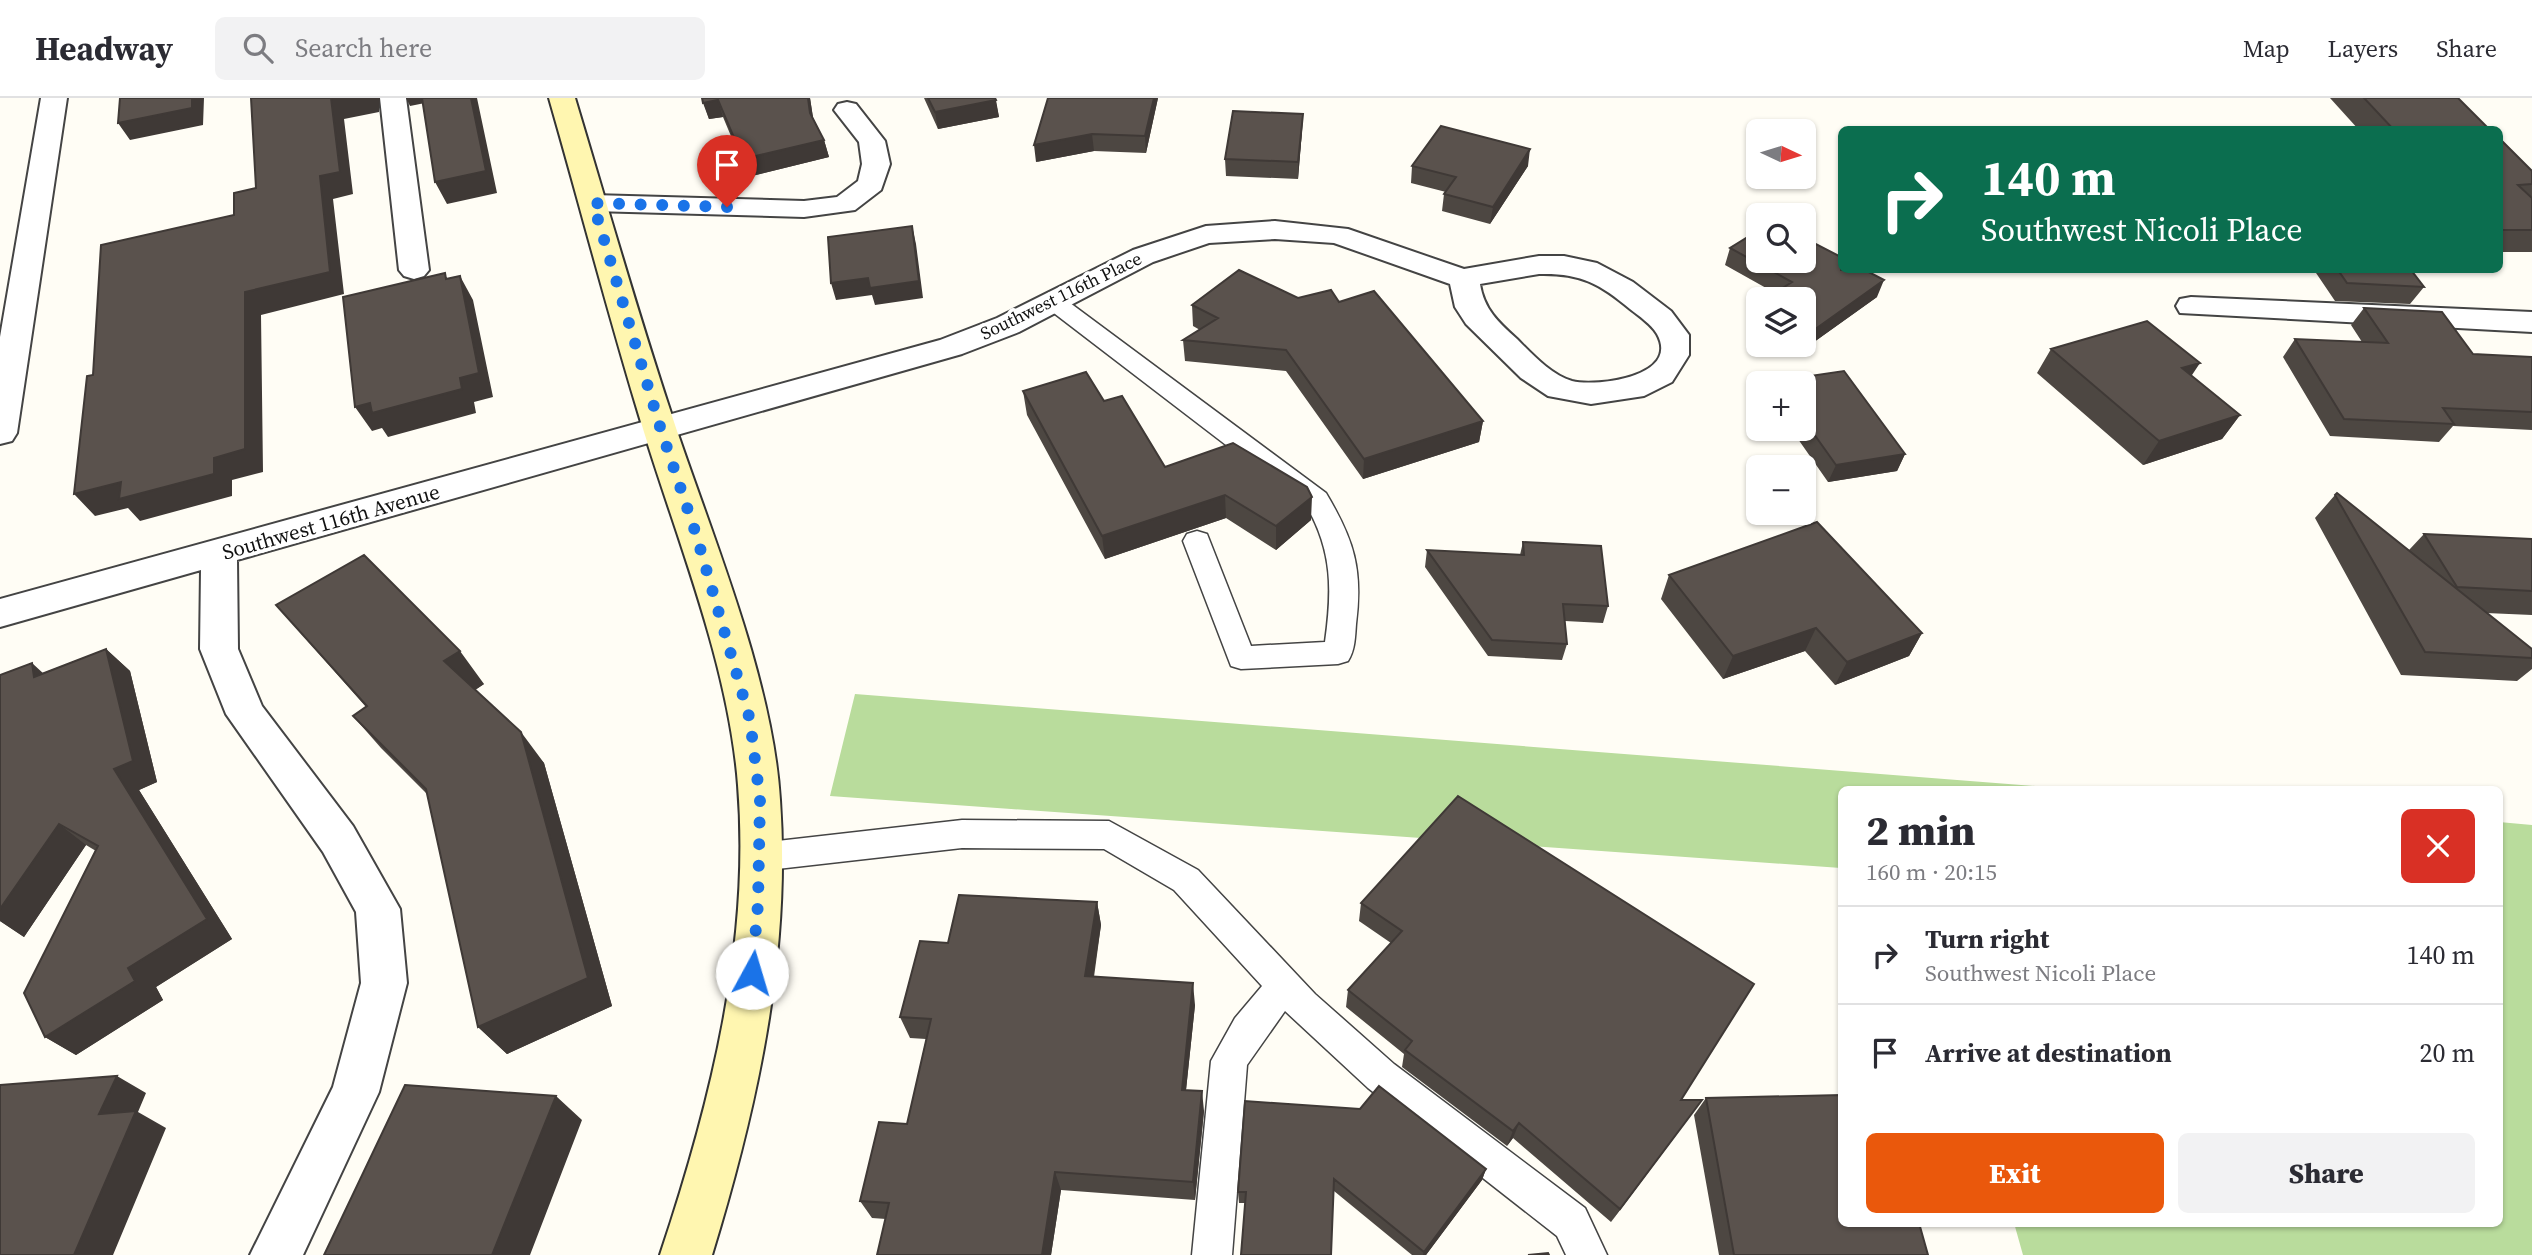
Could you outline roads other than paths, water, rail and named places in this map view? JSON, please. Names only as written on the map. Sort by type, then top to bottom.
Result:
[{"type":"main road","points":[[562,98],[661,430],[696,534],[750,720],[760,800],[757,928],[744,1041],[715,1168],[687,1255]]},
{"type":"street","points":[[0,433],[12,283],[54,98]]},
{"type":"street","points":[[393,98],[414,270]]},
{"type":"street","points":[[593,203],[804,209],[845,204],[871,184],[876,164],[872,141],[847,110]]},
{"type":"street","name":"Southwest 116th Place","points":[[661,430],[951,348],[1008,325],[1143,256],[1206,235],[1275,230],[1338,235],[1464,279]]},
{"type":"street","points":[[1564,265],[1591,270],[1615,284],[1658,317],[1673,334],[1675,350],[1670,365],[1657,377],[1619,391],[1592,394],[1550,384],[1471,310],[1464,279],[1479,273],[1528,267],[1564,265]]},
{"type":"street","points":[[2191,306],[2532,322]]},
{"type":"street","name":"Southwest 116th Avenue","points":[[0,613],[661,430]]},
{"type":"street","points":[[219,554],[219,649],[246,714],[338,839],[378,909],[384,984],[355,1092],[276,1255]]},
{"type":"lane","points":[[1054,302],[1317,500],[1336,529],[1348,579],[1338,653],[1241,658],[1197,541]]},
{"type":"lane","points":[[760,857],[962,834],[1109,835],[1186,880],[1284,985],[1381,1076],[1571,1222],[1587,1255]]},
{"type":"lane","points":[[1212,1255],[1229,1061],[1248,1030],[1284,985]]}]
